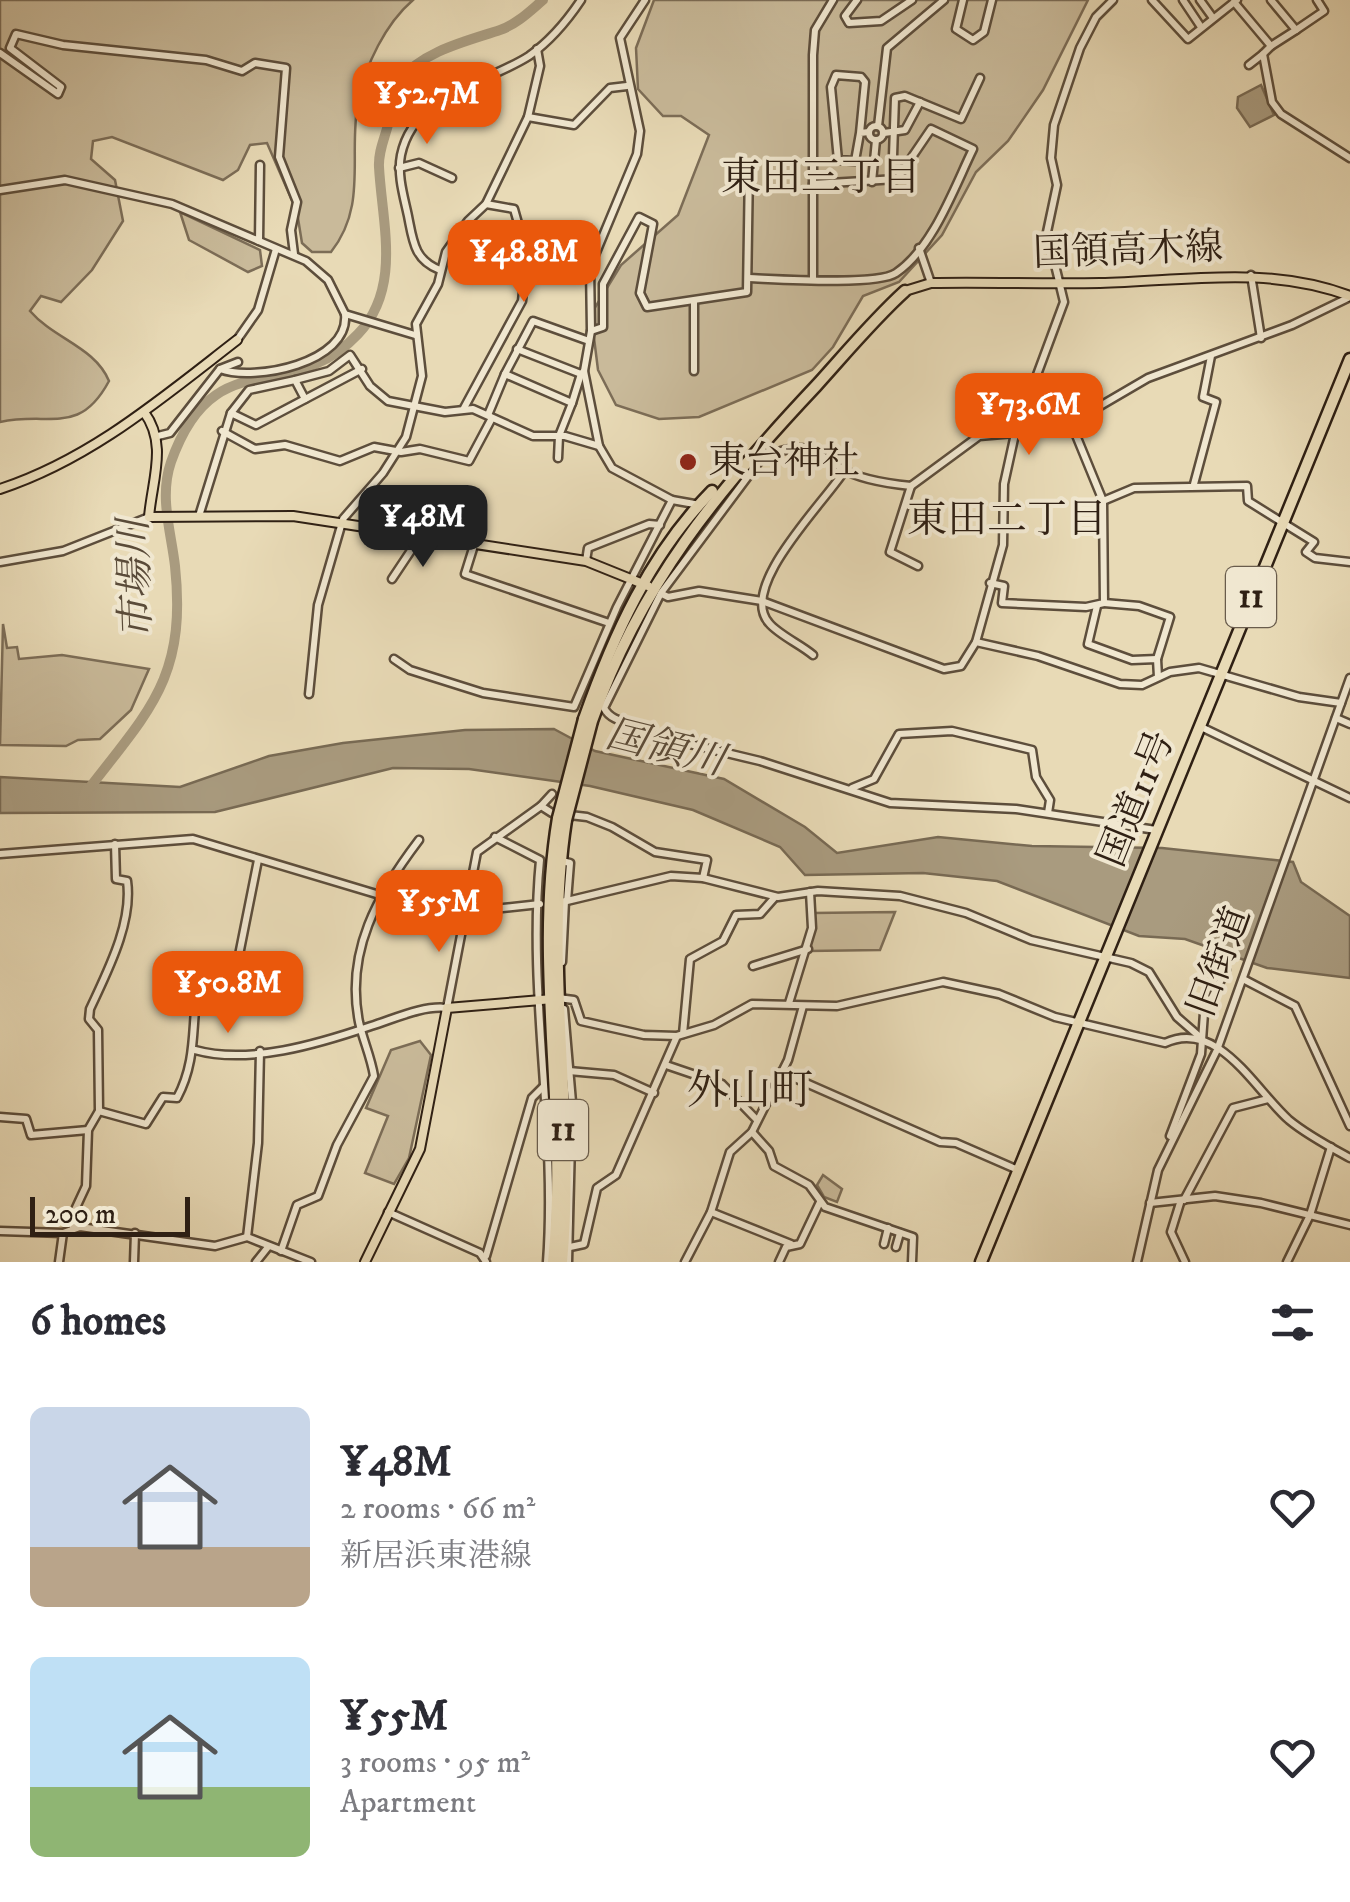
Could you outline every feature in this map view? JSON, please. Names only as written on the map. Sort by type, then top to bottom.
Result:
[{"type":"highway","name":"11","points":[[550,1262],[557,1160],[549,883],[562,819],[608,655],[702,506],[906,291]]},
{"type":"highway","name":"国道11号","points":[[981,1262],[1350,359]]},
{"type":"highway","name":"11","points":[[551,999],[565,1162],[565,1262]]},
{"type":"main road","name":"国領高木線","points":[[906,291],[931,282],[1251,275],[1326,287],[1350,296]]},
{"type":"main road","points":[[0,489],[68,462],[144,412],[237,340]]},
{"type":"main road","points":[[144,412],[158,436],[152,517],[293,516],[586,561],[648,586]]},
{"type":"main road","points":[[366,1262],[387,1211],[420,1149],[447,1008],[551,999]]},
{"type":"street","points":[[440,270],[428,266],[416,252],[399,168],[407,138],[455,88],[504,69],[536,49],[581,0]]},
{"type":"street","points":[[558,458],[559,436],[582,372],[591,331],[590,267],[637,154],[640,131],[620,38],[645,0]]},
{"type":"street","points":[[812,279],[816,30],[833,0]]},
{"type":"street","points":[[857,0],[846,16],[849,23],[881,21],[912,0]]},
{"type":"street","points":[[892,156],[885,131],[887,48],[944,0]]},
{"type":"street","points":[[964,0],[956,29],[974,40],[984,32],[992,0]]},
{"type":"street","points":[[648,586],[668,597],[699,591],[762,601],[944,668],[961,666],[976,642],[1003,545],[1004,484],[1016,434],[1064,302],[1047,232],[1057,186],[1051,158],[1061,94],[1084,38],[1113,0]]},
{"type":"street","points":[[1152,0],[1188,40],[1234,1],[1271,46]]},
{"type":"street","points":[[1182,0],[1202,28]]},
{"type":"street","points":[[1200,0],[1213,18]]},
{"type":"street","points":[[1271,0],[1296,30]]},
{"type":"street","points":[[1249,65],[1324,11],[1318,0]]},
{"type":"street","points":[[0,54],[58,94],[61,88],[10,48],[16,34],[63,45],[185,57],[242,71],[256,63],[286,68],[280,157],[288,189],[297,202],[290,230],[294,254]]},
{"type":"street","points":[[309,694],[318,605],[342,524],[398,452],[422,376],[415,335],[456,236],[486,204],[528,118],[538,80],[536,49]]},
{"type":"street","points":[[1262,54],[1272,102],[1287,122],[1350,158]]},
{"type":"street","points":[[836,75],[864,79],[860,133],[855,161],[838,160],[830,87],[836,75]]},
{"type":"street","points":[[872,182],[876,140],[885,131],[895,98],[905,96],[961,119],[980,78]]},
{"type":"street","points":[[528,118],[574,124],[610,88],[628,86]]},
{"type":"street","points":[[860,133],[905,130],[920,102]]},
{"type":"street","points":[[749,278],[886,277],[920,248],[974,149],[931,130],[897,179],[813,184]]},
{"type":"street","points":[[869,132],[876,140]]},
{"type":"street","points":[[399,168],[419,163],[452,178]]},
{"type":"street","points":[[259,241],[260,165]]},
{"type":"street","points":[[591,331],[603,328],[604,284],[639,217],[653,224],[641,302],[653,308],[747,292],[750,168]]},
{"type":"street","points":[[0,190],[65,180],[172,204],[294,254],[328,280],[345,314],[342,335],[321,356],[278,368],[220,369]]},
{"type":"street","points":[[464,408],[491,352],[518,313],[525,288],[527,255],[514,209],[486,204]]},
{"type":"street","points":[[920,248],[931,282]]},
{"type":"street","points":[[237,340],[258,310],[276,249]]},
{"type":"street","points":[[1251,275],[1260,338]]},
{"type":"street","points":[[918,566],[890,552],[911,486],[979,436],[1016,434],[1071,423],[1148,378],[1260,338],[1350,296]]},
{"type":"street","points":[[694,302],[694,371]]},
{"type":"street","points":[[345,314],[415,335]]},
{"type":"street","points":[[222,431],[255,449],[293,446],[340,461],[374,448],[398,452],[420,449],[469,460],[533,320],[589,340]]},
{"type":"street","points":[[517,349],[582,372]]},
{"type":"street","points":[[198,516],[222,431],[250,390],[329,371],[350,355],[380,396],[445,412],[464,408],[533,436],[559,436],[600,446]]},
{"type":"street","points":[[1194,484],[1216,402],[1203,397],[1211,356]]},
{"type":"street","points":[[158,436],[170,433],[220,369],[238,362]]},
{"type":"street","points":[[232,413],[256,424],[362,369]]},
{"type":"street","points":[[582,372],[600,446],[612,468],[672,500],[702,506]]},
{"type":"street","points":[[506,374],[572,404]]},
{"type":"street","points":[[295,380],[305,398]]},
{"type":"street","points":[[1071,423],[1104,500],[1100,604],[1088,644],[1132,660],[1157,659]]},
{"type":"street","points":[[394,659],[410,670],[483,693],[568,708],[578,702],[610,623],[761,459],[784,449],[813,450],[845,470],[911,486]]},
{"type":"street","points":[[813,655],[769,623],[762,601],[768,571],[845,470]]},
{"type":"street","points":[[1104,500],[1134,488],[1247,486],[1248,501],[1314,542],[1306,552],[1311,556],[1350,562]]},
{"type":"street","points":[[672,500],[660,525],[648,586],[604,708],[606,714],[646,728],[652,735],[852,788],[890,803],[1048,813],[1155,833]]},
{"type":"street","points":[[0,562],[63,551],[152,517]]},
{"type":"street","points":[[586,561],[588,548],[649,524],[660,525]]},
{"type":"street","points":[[392,579],[420,537]]},
{"type":"street","points":[[475,542],[465,574],[610,623]]},
{"type":"street","points":[[990,584],[1004,586],[1002,603],[1139,606],[1170,617],[1157,659],[1158,677]]},
{"type":"street","points":[[976,642],[1038,656],[1120,684],[1142,685],[1186,668],[1322,702],[1341,703]]},
{"type":"street","name":"旧街道","points":[[1137,1262],[1150,1203],[1171,1141],[1217,1050],[1350,678]]},
{"type":"street","points":[[1336,718],[1350,724]]},
{"type":"street","points":[[1200,726],[1350,798]]},
{"type":"street","points":[[852,788],[874,779],[899,734],[952,730],[1032,750],[1036,778],[1050,800],[1048,813]]},
{"type":"street","points":[[195,1050],[224,1056],[306,1047],[437,1007],[447,1008],[476,857],[495,836],[541,806],[552,794]]},
{"type":"street","points":[[541,806],[552,813],[586,817],[612,826],[655,852],[706,860],[703,878]]},
{"type":"street","points":[[495,836],[540,860],[538,904],[551,999],[569,1071],[570,1246],[565,1262]]},
{"type":"street","points":[[0,854],[194,839],[379,894],[466,909],[538,904]]},
{"type":"street","points":[[281,1251],[298,1205],[318,1196],[337,1145],[374,1076],[361,1030],[356,985],[359,956],[379,894],[419,840]]},
{"type":"street","points":[[73,1228],[74,1214],[86,1186],[88,1130],[99,1111],[98,1030],[90,1018],[90,1009],[116,949],[129,894],[128,881],[116,879],[115,844]]},
{"type":"street","points":[[99,1111],[150,1122],[163,1097],[177,1098],[195,1050],[198,985],[204,968],[225,968],[238,960],[258,860]]},
{"type":"street","points":[[550,1262],[550,1156],[543,1087],[570,863],[566,862]]},
{"type":"street","points":[[566,901],[671,876],[703,878],[775,896],[810,892],[900,896],[966,913],[1031,940],[1107,952],[1148,972],[1177,1016],[1240,1066],[1294,1124],[1350,1158]]},
{"type":"street","points":[[790,1004],[813,923],[810,892]]},
{"type":"street","points":[[570,1246],[584,1244],[597,1188],[616,1175],[680,1035],[690,958],[723,941],[736,915],[760,914],[775,896]]},
{"type":"street","points":[[753,966],[808,949]]},
{"type":"street","points":[[1171,1141],[1202,1038],[1204,1013],[1226,970]]},
{"type":"street","points":[[1244,978],[1295,1006],[1350,1126]]},
{"type":"street","points":[[551,999],[574,1000],[581,1021],[644,1035],[680,1035],[714,1024],[752,1004],[837,1006],[943,982],[999,994],[1055,1017],[1166,1043],[1180,1036],[1202,1038]]},
{"type":"street","points":[[685,1262],[711,1212],[730,1152],[752,1132],[781,1072],[803,1006]]},
{"type":"street","points":[[247,1237],[258,1144],[260,1052]]},
{"type":"street","points":[[666,1065],[722,1084],[756,1118]]},
{"type":"street","points":[[569,1071],[614,1075],[654,1093]]},
{"type":"street","points":[[781,1072],[940,1142],[956,1143],[1018,1170]]},
{"type":"street","points":[[387,1211],[486,1259],[532,1098],[543,1087]]},
{"type":"street","points":[[1185,1262],[1171,1232],[1182,1202],[1233,1108],[1268,1100]]},
{"type":"street","points":[[0,1117],[26,1119],[30,1135],[88,1130]]},
{"type":"street","points":[[752,1132],[767,1148],[774,1166],[809,1184],[820,1202],[914,1240],[912,1262]]},
{"type":"street","points":[[1286,1262],[1310,1216],[1331,1147]]},
{"type":"street","points":[[1150,1203],[1215,1196],[1350,1225]]},
{"type":"street","points":[[711,1212],[790,1244],[800,1244],[820,1202]]},
{"type":"street","points":[[0,1231],[63,1233],[73,1228],[216,1246],[247,1237],[311,1262]]},
{"type":"street","points":[[884,1244],[888,1228]]},
{"type":"street","points":[[896,1247],[900,1232]]},
{"type":"street","points":[[58,1262],[63,1233]]},
{"type":"street","points":[[134,1262],[135,1234]]},
{"type":"street","points":[[779,1262],[790,1244]]},
{"type":"street","points":[[256,1262],[268,1247]]},
{"type":"shaded area","points":[[0,0],[413,0],[386,33],[366,74],[355,122],[353,198],[342,234],[331,252],[312,252],[302,243],[297,212],[267,143],[250,145],[238,170],[223,180],[112,137],[93,141],[91,159],[115,180],[123,221],[92,270],[61,302],[41,296],[30,311],[84,351],[103,369],[109,381],[86,409],[62,418],[0,422]]},
{"type":"shaded area","points":[[654,0],[1088,0],[1043,90],[1008,141],[976,172],[942,235],[899,282],[863,296],[833,347],[812,370],[699,417],[659,419],[616,405],[598,370],[591,314],[621,265],[678,215],[709,135],[681,116],[663,116],[638,89],[636,48]]},
{"type":"shaded area","points":[[1261,85],[1274,115],[1250,127],[1237,108],[1238,97]]},
{"type":"shaded area","points":[[180,212],[260,250],[262,266],[248,272],[189,240]]},
{"type":"shaded area","points":[[3,624],[7,648],[17,647],[19,659],[62,655],[149,669],[131,710],[100,739],[78,740],[66,746],[0,745]]},
{"type":"shaded area","points":[[554,729],[595,751],[724,779],[805,827],[837,853],[938,837],[1032,846],[1162,848],[1293,862],[1301,882],[1350,916],[1350,978],[1267,968],[1185,939],[1139,936],[997,881],[923,873],[805,875],[780,847],[693,810],[590,786],[469,769],[393,768],[215,812],[0,813],[0,777],[180,787],[269,756],[343,743],[465,730]]},
{"type":"shaded area","points":[[895,912],[880,950],[809,951],[813,913]]},
{"type":"shaded area","points":[[420,1041],[431,1055],[409,1158],[394,1184],[365,1173],[388,1116],[366,1108],[391,1050]]},
{"type":"shaded area","points":[[823,1175],[842,1189],[837,1202],[824,1197],[817,1185]]},
{"type":"waterway","name":"市場川","points":[[84,795],[144,716],[168,666],[177,605],[166,488],[171,462],[189,424],[209,400],[231,387],[306,368],[332,355],[358,334],[372,316],[385,276],[379,160],[400,80],[433,54],[506,27],[543,0]]},
{"type":"place","name":"東台神社","points":[[688,462]]},
{"type":"district","name":"東田三丁目","points":[[821,179]]},
{"type":"district","name":"東田二丁目","points":[[1007,521]]},
{"type":"district","name":"外山町","points":[[750,1092]]},
{"type":"water label","name":"国領川","points":[[665,749]]}]
